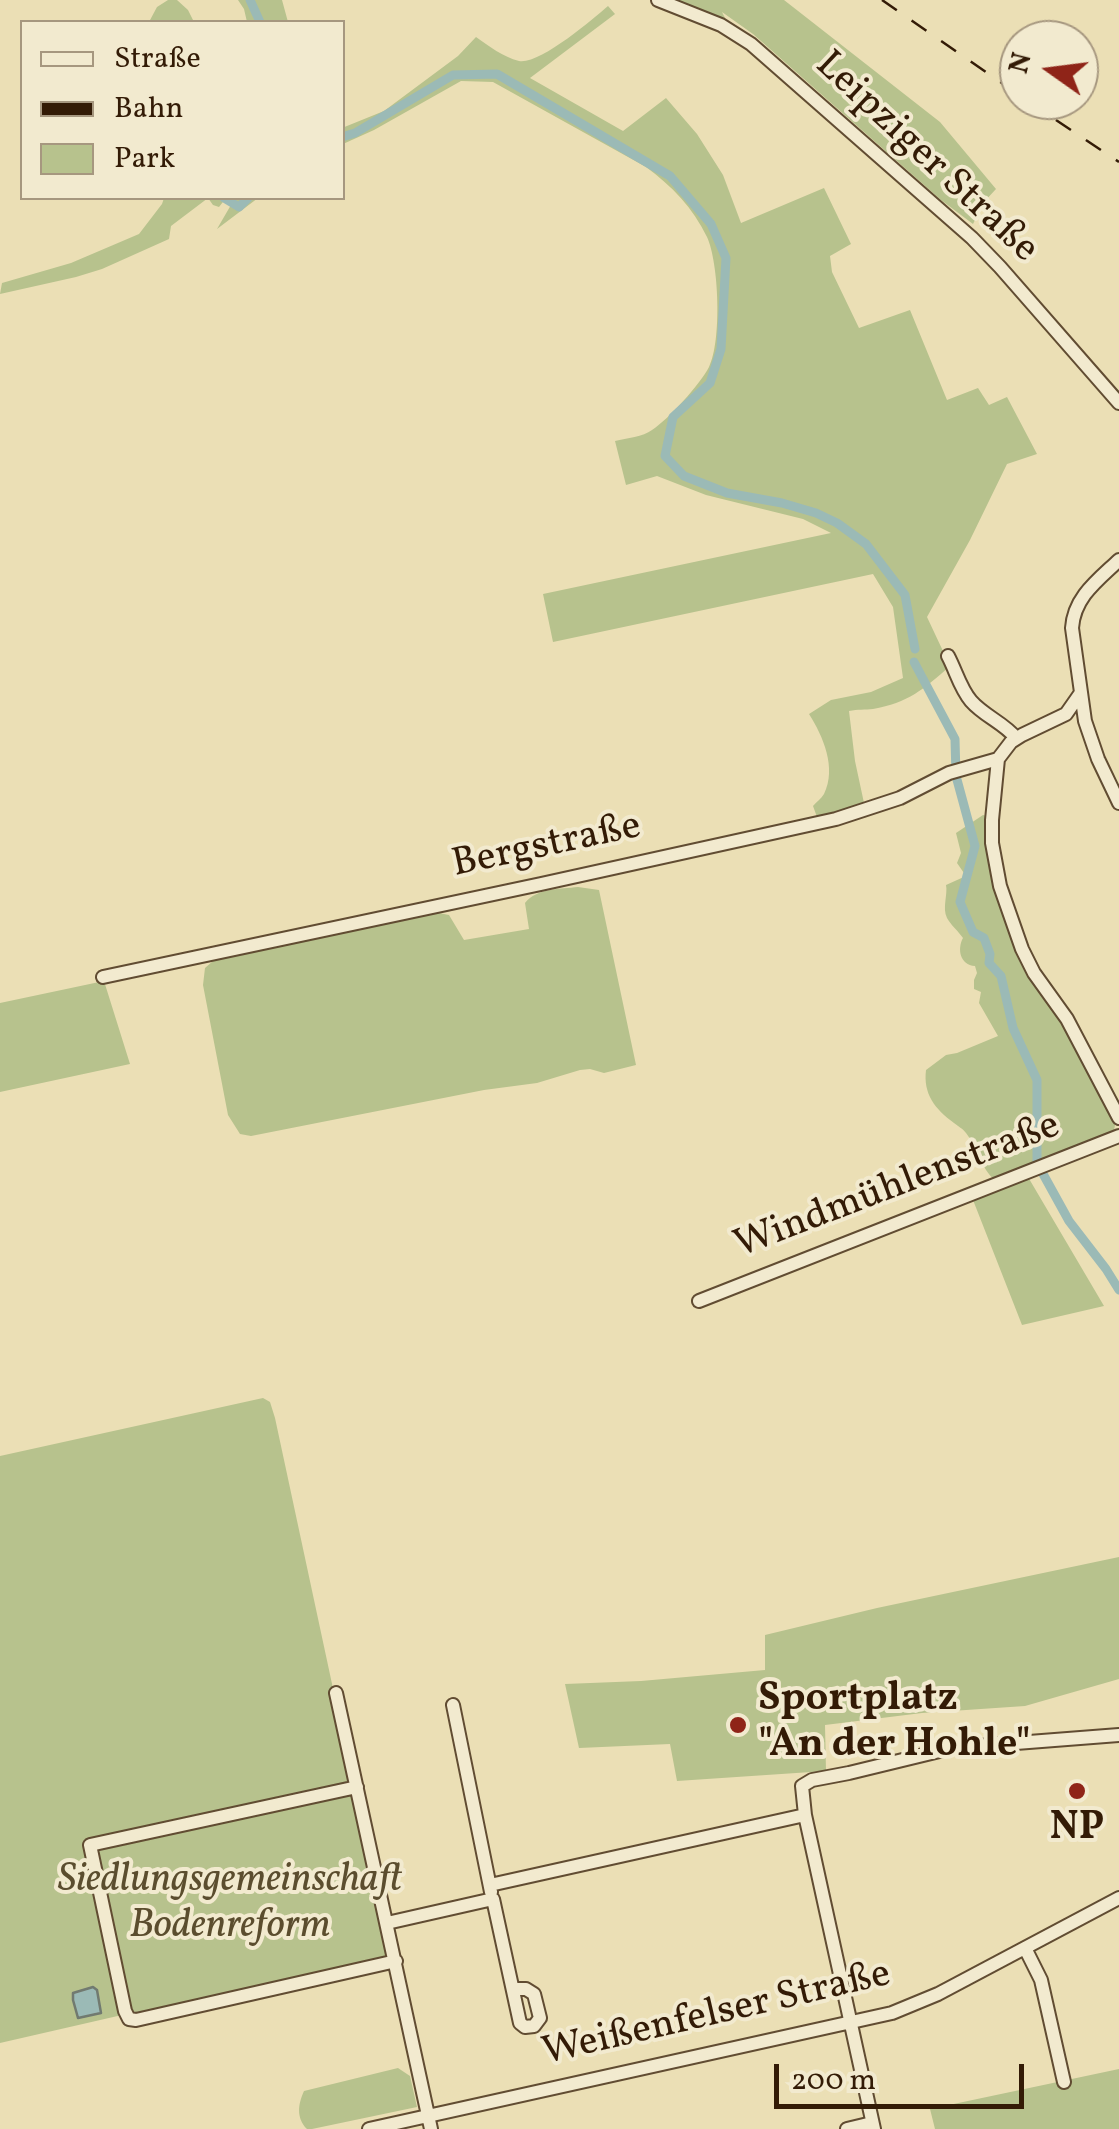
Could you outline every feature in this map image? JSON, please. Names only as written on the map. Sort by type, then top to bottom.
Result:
[{"type":"street","name":"Leipziger Straße","points":[[658,0],[736,34],[792,80],[980,246],[1119,402]]},
{"type":"street","points":[[1119,560],[1085,592],[1073,614],[1072,637],[1085,721],[1119,803]]},
{"type":"street","points":[[948,656],[970,700],[1016,738]]},
{"type":"street","points":[[1080,694],[1066,714],[1016,738],[998,759],[993,853],[1000,886],[1028,962],[1068,1019],[1119,1118]]},
{"type":"street","points":[[1066,714],[1085,721]]},
{"type":"street","name":"Bergstraße","points":[[103,976],[836,818],[998,759]]},
{"type":"street","name":"Windmühlenstraße","points":[[700,1300],[1119,1136]]},
{"type":"street","points":[[336,1693],[430,2122]]},
{"type":"street","points":[[452,1705],[512,1989]]},
{"type":"street","points":[[847,2129],[873,2126],[806,1815],[801,1790],[804,1783],[952,1748],[1119,1735]]},
{"type":"street","points":[[358,1787],[90,1845],[126,2016],[136,2020],[396,1961]]},
{"type":"street","points":[[387,1922],[492,1892],[806,1815]]},
{"type":"street","name":"Weißenfelser Straße","points":[[368,2129],[430,2122],[892,2012],[921,2002],[1119,1898]]},
{"type":"street","points":[[1025,1948],[1041,1980],[1064,2082]]},
{"type":"green space","points":[[177,0],[193,20],[150,20],[157,7]]},
{"type":"green space","points":[[238,0],[282,0],[287,20],[247,20]]},
{"type":"green space","points":[[673,0],[784,0],[940,122],[996,189],[973,224],[753,34],[722,12],[727,22]]},
{"type":"green space","points":[[608,6],[615,14],[530,78],[623,131],[666,98],[697,134],[723,175],[741,223],[824,188],[851,244],[830,256],[832,272],[859,328],[910,310],[947,400],[978,388],[989,405],[1007,397],[1037,454],[1007,464],[927,617],[950,666],[906,699],[849,711],[867,817],[821,828],[813,806],[828,784],[829,763],[809,714],[831,700],[871,692],[903,678],[893,607],[873,574],[553,642],[543,594],[831,533],[803,519],[706,495],[657,476],[626,485],[615,441],[644,434],[659,425],[699,382],[713,355],[717,321],[714,265],[707,237],[688,207],[646,167],[493,82],[461,81],[345,143],[345,127],[384,111],[458,56],[476,37],[519,61],[539,56]]},
{"type":"green space","points":[[163,200],[205,200],[171,226],[169,239],[102,269],[0,294],[2,283],[71,263],[139,234]]},
{"type":"green space","points":[[209,200],[224,200],[219,207]]},
{"type":"green space","points":[[234,200],[255,200],[217,229]]},
{"type":"green space","points":[[983,815],[988,816],[1018,956],[1058,1010],[1116,1119],[1114,1131],[1028,1177],[1104,1306],[1022,1325],[973,1200],[995,1180],[966,1133],[941,1112],[926,1086],[926,1070],[946,1055],[998,1036],[979,1003],[981,992],[974,989],[975,966],[963,960],[963,938],[945,910],[946,885],[966,876],[957,863],[961,853],[956,833]]},
{"type":"green space","points":[[549,890],[599,890],[636,1065],[604,1073],[580,1070],[537,1083],[251,1136],[240,1134],[228,1115],[203,985],[205,968],[213,961],[434,912],[449,915],[464,940],[529,929],[525,903],[530,898]]},
{"type":"green space","points":[[104,981],[130,1064],[0,1092],[0,1003]]},
{"type":"green space","name":"Siedlungsgemeinschaft Bodenreform","points":[[263,1398],[270,1402],[275,1418],[391,1959],[126,2027],[122,2015],[0,2043],[0,1456]]},
{"type":"green space","points":[[1119,1557],[1119,1679],[1025,1706],[825,1725],[826,1771],[677,1781],[670,1744],[579,1748],[565,1684],[765,1670],[765,1635]]},
{"type":"green space","points":[[398,2068],[410,2076],[417,2107],[312,2129],[303,2125],[299,2111],[304,2091]]},
{"type":"green space","points":[[1119,2069],[1119,2129],[935,2129],[930,2109]]},
{"type":"water","points":[[93,1987],[101,2013],[78,2018],[73,1993]]},
{"type":"waterway","points":[[250,0],[259,20]]},
{"type":"waterway","points":[[345,136],[453,75],[497,74],[670,176],[711,224],[726,258],[721,349],[710,383],[673,417],[665,456],[684,476],[727,493],[816,513],[866,544],[905,595],[915,649]]},
{"type":"waterway","points":[[227,200],[239,207],[246,200]]},
{"type":"waterway","points":[[914,662],[955,739],[956,776],[975,846],[960,902],[973,932],[984,938],[989,963],[1001,976],[1013,1028],[1037,1080],[1037,1163],[1069,1221],[1119,1290]]},
{"type":"railway","points":[[882,0],[999,81]]},
{"type":"railway","points":[[1056,120],[1119,162]]},
{"type":"place","name":"Sportplatz \"An der Hohle\"","points":[[738,1725]]},
{"type":"place","name":"NP","points":[[1077,1791]]}]
